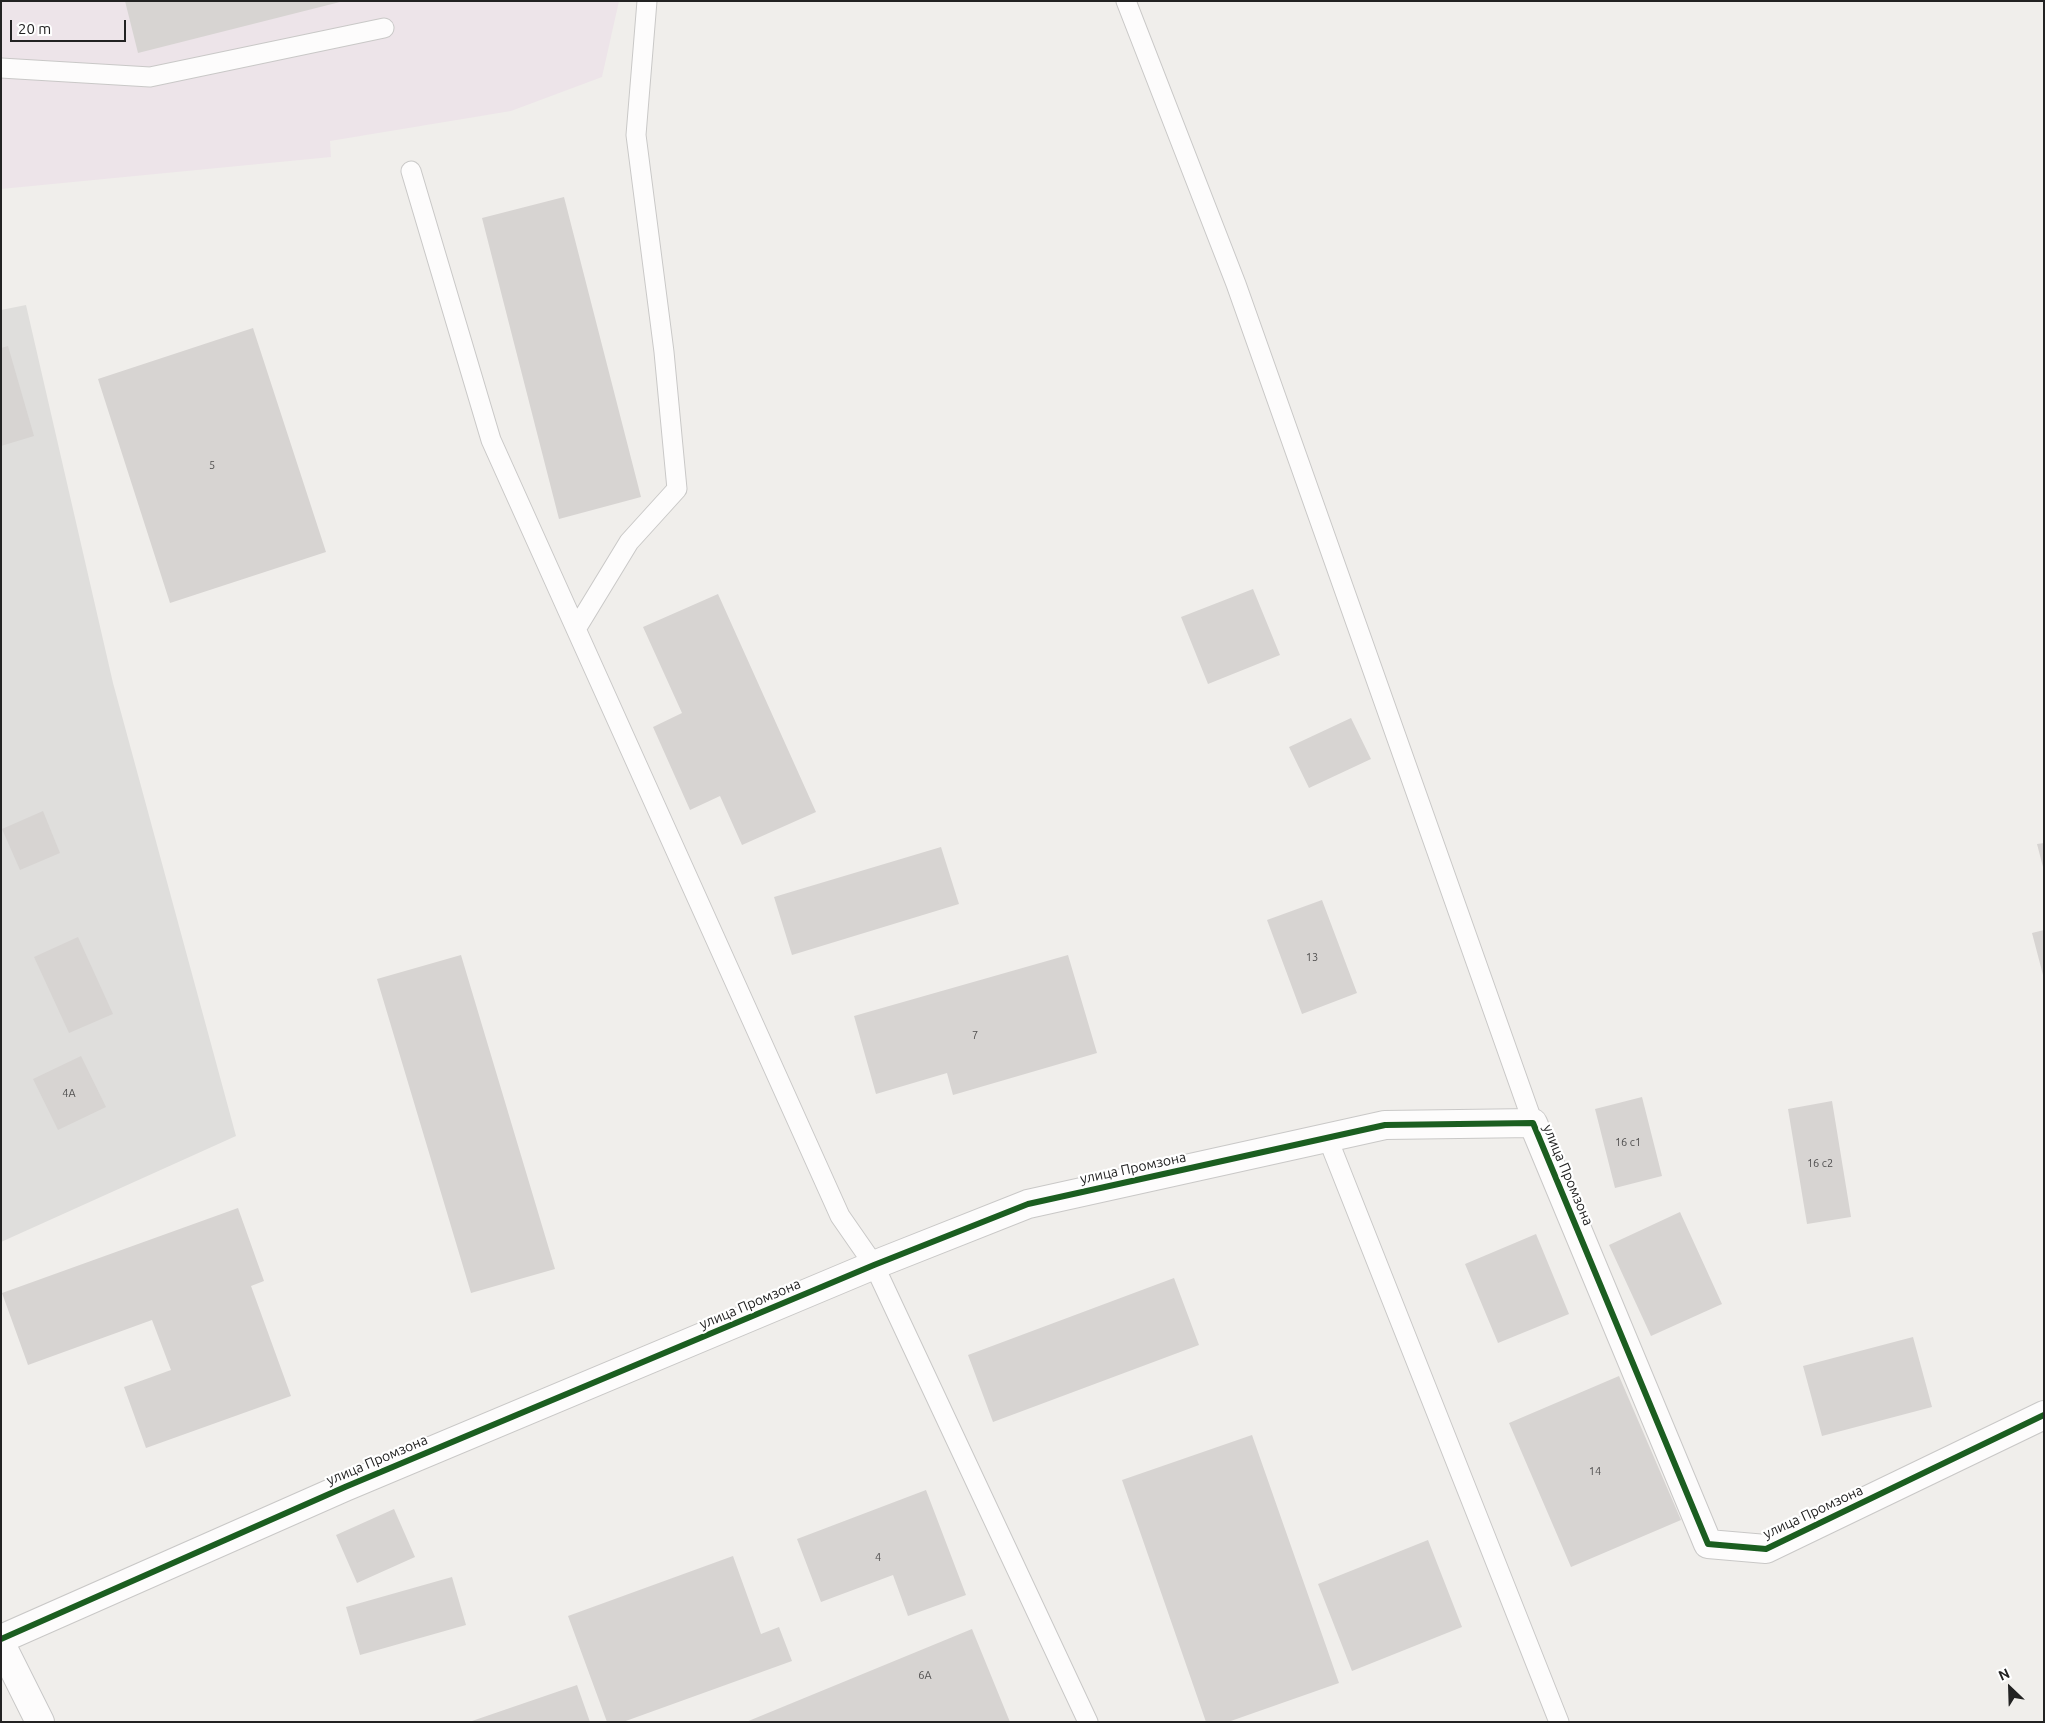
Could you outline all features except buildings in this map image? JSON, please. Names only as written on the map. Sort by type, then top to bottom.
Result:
[{"type":"street","name":"улица Промзона","points":[[1,1639],[345,1487],[874,1265],[1028,1204],[1328,1139],[1384,1125],[1533,1123],[1708,1544],[1766,1549],[2044,1415]]},
{"type":"street","points":[[1,1644],[40,1722]]},
{"type":"lane","points":[[576,629],[628,542],[677,489],[664,352],[636,135],[647,1]]},
{"type":"lane","points":[[1126,1],[1236,284],[1533,1123]]},
{"type":"lane","points":[[1,68],[150,77],[384,28]]},
{"type":"lane","points":[[411,171],[491,440],[840,1216],[874,1265],[1088,1722]]},
{"type":"lane","points":[[1328,1139],[1559,1722]]},
{"type":"shaded area","points":[[1,1],[619,1],[602,77],[511,111],[330,141],[331,157],[1,189]]},
{"type":"shaded area","points":[[26,305],[113,683],[236,1136],[1,1242],[1,310]]},
{"type":"cycle path","points":[[1,1639],[345,1487],[874,1265],[1028,1204],[1385,1125],[1533,1123],[1708,1544],[1766,1549],[2044,1415]]}]
